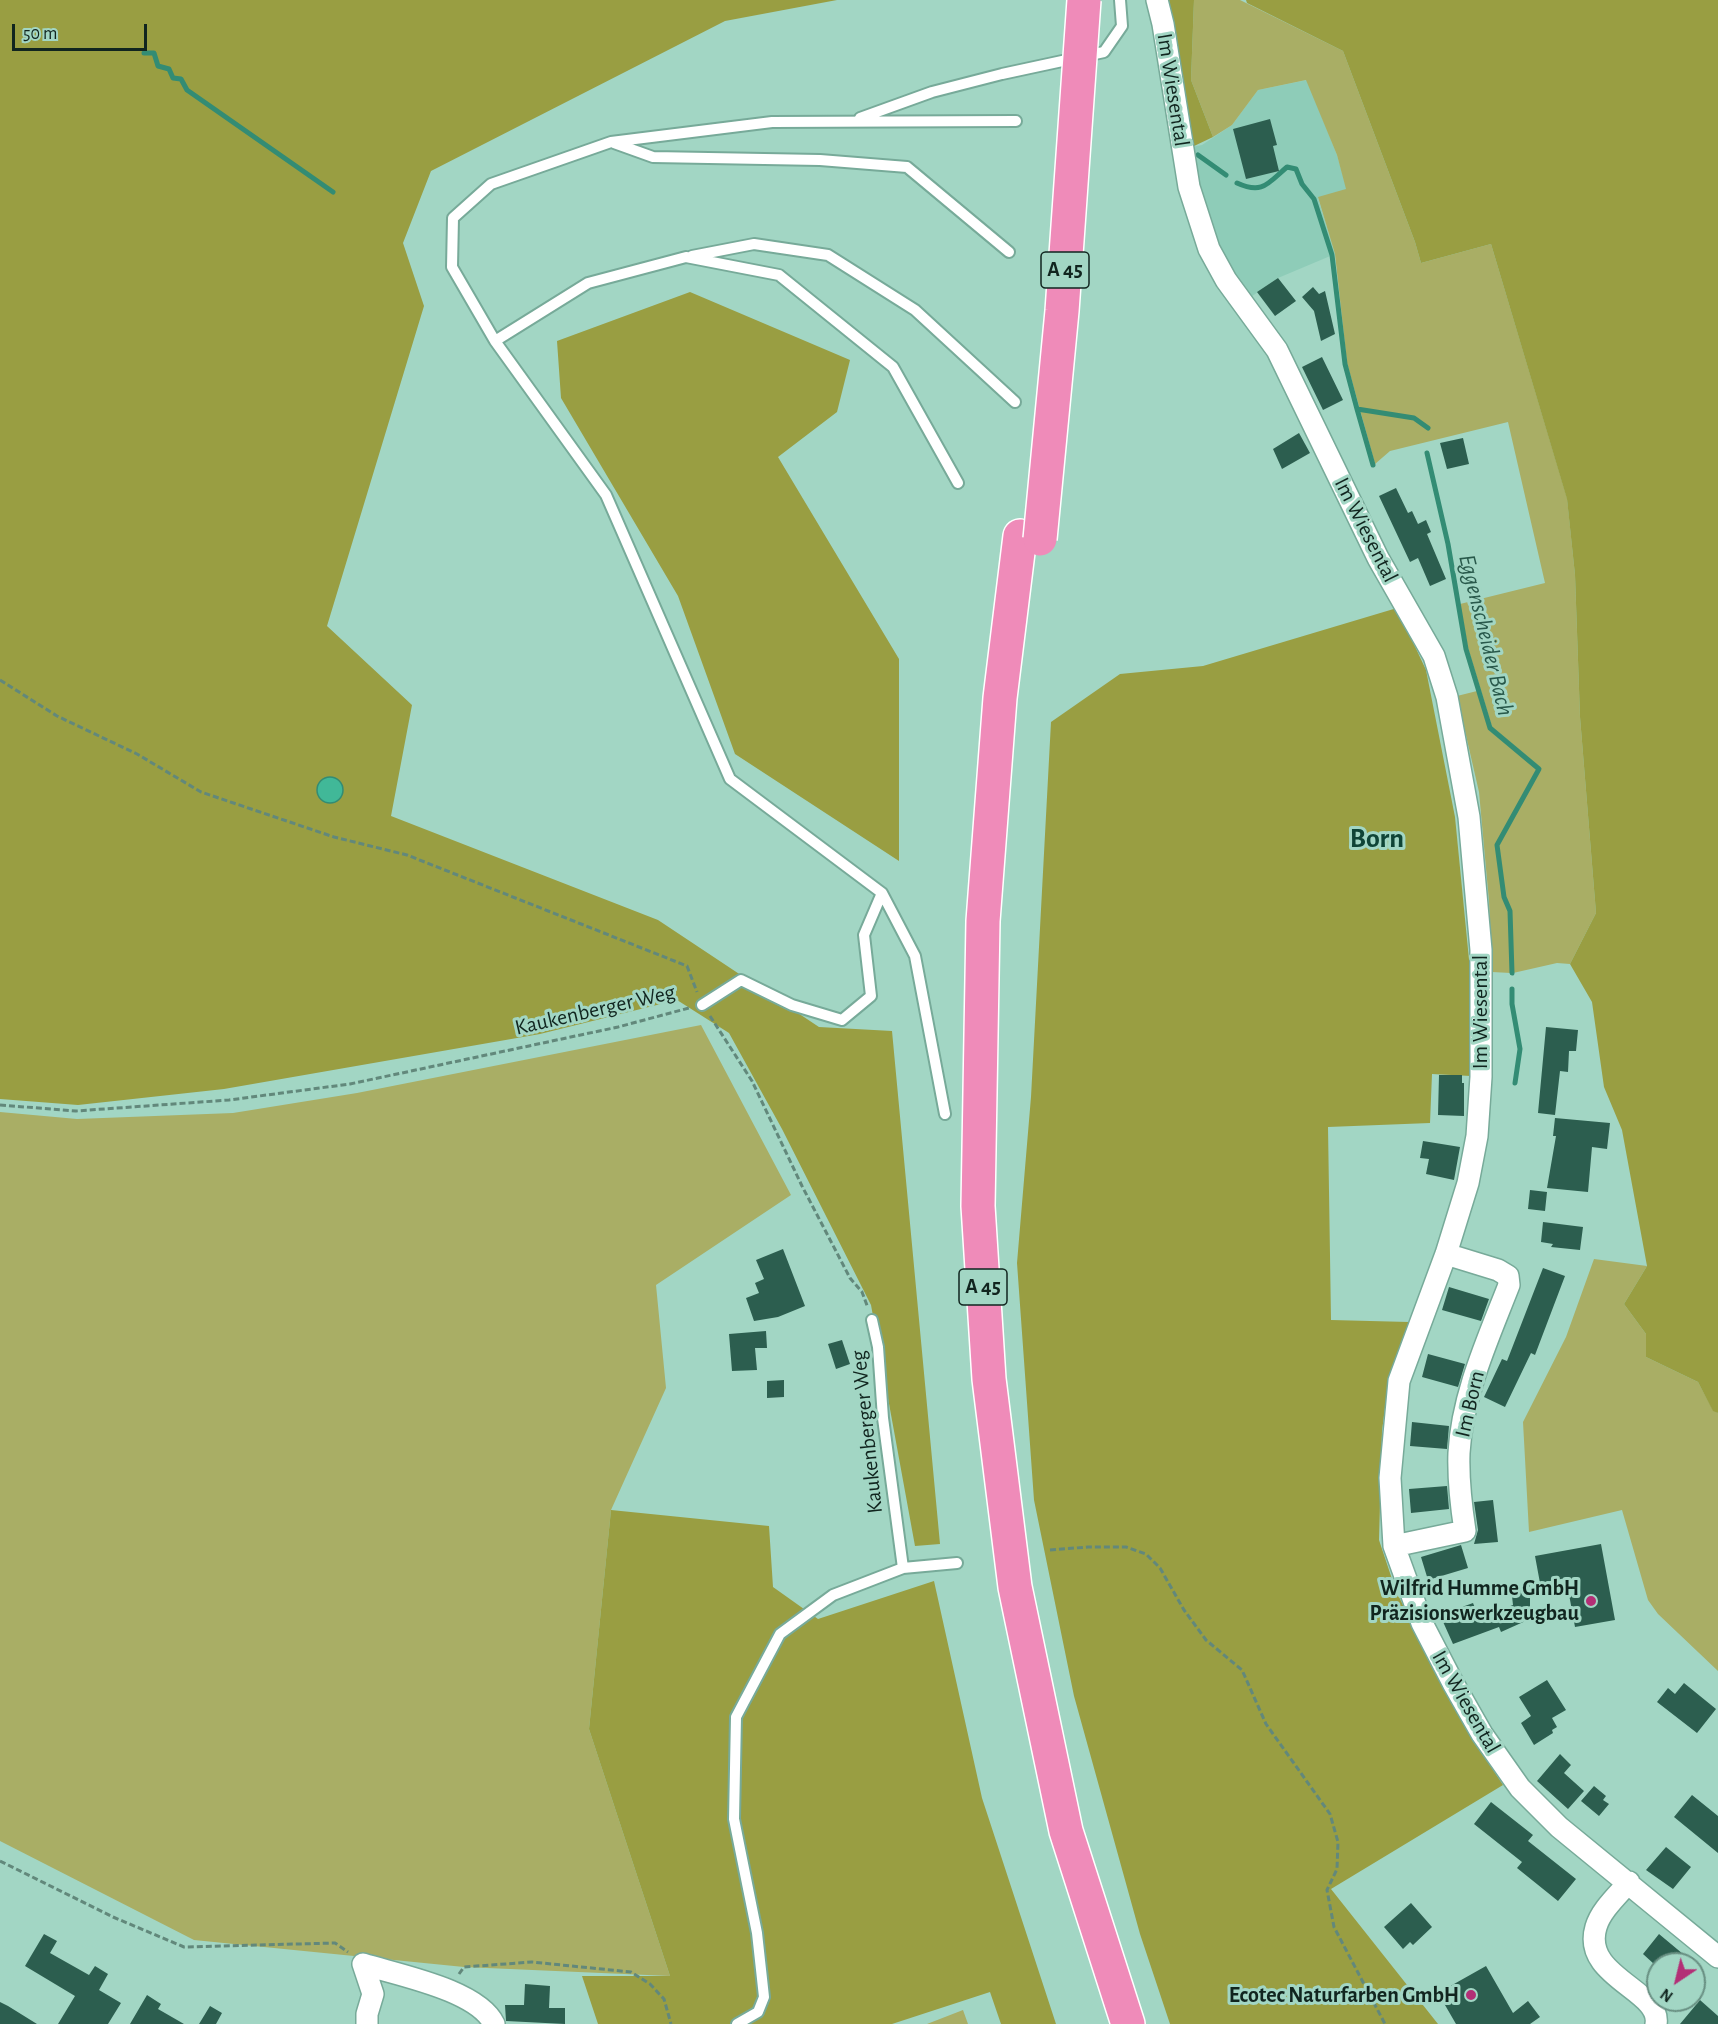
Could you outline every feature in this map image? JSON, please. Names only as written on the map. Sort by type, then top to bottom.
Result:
[{"type":"highway","name":"A 45","points":[[1070,0],[1002,927],[998,1235],[1005,1384],[1026,1547],[1046,1660],[1082,1816],[1147,2024]]},
{"type":"highway","name":"A 45","points":[[1084,0],[1062,311],[1030,537],[1000,698],[982,921],[978,1206],[989,1379],[1014,1587],[1066,1831],[1128,2024]]},
{"type":"street","name":"Im Wiesental","points":[[1157,0],[1163,24],[1189,187],[1209,249],[1226,280],[1277,350],[1378,558],[1434,656],[1447,697],[1469,817],[1481,950],[1482,1000],[1478,1136],[1468,1183],[1446,1254],[1399,1381],[1390,1478],[1394,1546],[1422,1623],[1465,1703],[1499,1760],[1520,1788],[1559,1827],[1718,1957]]},
{"type":"street","name":"Im Born","points":[[1394,1546],[1465,1532],[1459,1486],[1462,1429],[1477,1369],[1509,1285],[1508,1276],[1498,1270],[1446,1254]]},
{"type":"street","points":[[1629,1882],[1601,1915],[1594,1938],[1602,1964],[1652,2008],[1656,2024]]},
{"type":"street","points":[[363,1964],[448,1991],[476,2003],[494,2024]]},
{"type":"street","points":[[363,1964],[373,1994],[367,2014],[367,2024]]},
{"type":"lane","points":[[852,121],[932,92],[1104,52],[1122,26],[1120,0]]},
{"type":"lane","points":[[945,1114],[915,956],[882,893],[730,779],[606,495],[495,341],[452,267],[453,218],[491,184],[611,142],[772,122],[1016,121]]},
{"type":"lane","points":[[611,142],[653,157],[820,160],[907,167],[1009,252]]},
{"type":"lane","points":[[495,341],[588,283],[686,257],[754,244],[828,255],[915,310],[1015,402]]},
{"type":"lane","points":[[686,257],[779,275],[893,367],[958,483]]},
{"type":"lane","points":[[702,1005],[741,980],[792,1005],[842,1020],[871,996],[864,935],[882,893]]},
{"type":"lane","name":"Kaukenberger Weg","points":[[872,1320],[878,1347],[883,1418],[903,1568]]},
{"type":"lane","points":[[737,2024],[758,2012],[764,1997],[757,1933],[734,1820],[736,1717],[780,1634],[833,1595],[903,1568],[957,1563]]},
{"type":"path","points":[[0,680],[57,716],[137,754],[201,792],[334,837],[407,855],[687,966],[702,1005]]},
{"type":"path","name":"Kaukenberger Weg","points":[[0,1105],[76,1111],[229,1100],[350,1084],[618,1027],[702,1005],[752,1081],[802,1186],[850,1278],[862,1292],[872,1320]]},
{"type":"path","points":[[1050,1550],[1088,1546],[1126,1547],[1146,1554],[1160,1568],[1184,1610],[1206,1640],[1242,1670],[1266,1724],[1330,1814],[1338,1842],[1337,1869],[1327,1890],[1334,1928],[1385,2024]]},
{"type":"path","points":[[0,1861],[113,1917],[184,1947],[335,1943],[363,1964]]},
{"type":"path","points":[[448,1991],[464,1967],[532,1962],[631,1972],[650,1984],[664,1999],[671,2024]]},
{"type":"shaded area","points":[[0,0],[837,0],[725,21],[431,171],[403,243],[424,306],[327,626],[412,705],[391,816],[658,920],[819,1027],[892,1031],[940,1544],[915,1546],[871,1305],[782,1129],[729,1033],[677,1000],[540,1034],[224,1089],[78,1105],[0,1099]]},
{"type":"shaded area","points":[[1169,0],[1194,0],[1191,80],[1213,137],[1192,147]]},
{"type":"shaded area","points":[[1194,0],[1240,0],[1343,51],[1421,263],[1491,244],[1567,498],[1575,575],[1580,717],[1596,913],[1570,964],[1557,963],[1513,973],[1511,910],[1505,896],[1499,845],[1541,768],[1492,727],[1468,648],[1460,604],[1545,583],[1508,422],[1390,451],[1375,464],[1347,363],[1335,254],[1318,197],[1346,189],[1337,155],[1306,80],[1258,90],[1232,125],[1213,137],[1191,80]]},
{"type":"shaded area","points":[[1246,0],[1718,0],[1718,1413],[1713,1411],[1698,1382],[1646,1357],[1646,1334],[1624,1304],[1647,1266],[1622,1130],[1604,1087],[1592,1002],[1570,964],[1596,913],[1580,717],[1575,575],[1567,499],[1491,244],[1421,263],[1343,51],[1247,3]]},
{"type":"shaded area","points":[[1307,80],[1337,155],[1347,190],[1318,198],[1335,254],[1278,278],[1248,299],[1232,275],[1209,228],[1192,147],[1202,145],[1232,125],[1258,90]]},
{"type":"shaded area","points":[[690,292],[850,360],[837,412],[778,457],[899,659],[899,861],[735,754],[678,596],[561,398],[557,341]]},
{"type":"shaded area","points":[[1397,608],[1426,670],[1455,817],[1471,980],[1471,1076],[1432,1074],[1430,1123],[1328,1127],[1331,1320],[1409,1322],[1389,1377],[1382,1431],[1379,1540],[1396,1591],[1414,1627],[1481,1751],[1503,1785],[1331,1889],[1438,2024],[1170,2024],[1140,1934],[1074,1696],[1034,1500],[1017,1263],[1031,1097],[1051,722],[1120,674],[1203,666]]},
{"type":"shaded area","points":[[1477,691],[1489,730],[1537,769],[1496,845],[1503,897],[1509,912],[1511,973],[1492,972],[1489,901],[1479,792],[1457,696]]},
{"type":"shaded area","points":[[330,777],[339,781],[343,790],[339,799],[330,803],[321,799],[317,790],[321,781]]},
{"type":"shaded area","points":[[701,1025],[791,1195],[656,1285],[666,1388],[611,1510],[589,1729],[670,1976],[464,1967],[194,1940],[0,1841],[0,1112],[77,1119],[233,1113],[357,1093]]},
{"type":"shaded area","points":[[1594,1259],[1647,1266],[1624,1304],[1646,1334],[1646,1357],[1698,1382],[1713,1410],[1718,1413],[1718,1671],[1658,1614],[1648,1600],[1622,1510],[1529,1532],[1523,1422],[1566,1337]]},
{"type":"shaded area","points":[[611,1510],[769,1526],[773,1587],[818,1619],[934,1581],[982,1798],[1056,2024],[1001,2024],[990,1992],[892,2024],[598,2024],[582,1976],[670,1976],[589,1729]]},
{"type":"shaded area","points":[[963,2010],[968,2024],[927,2024]]},
{"type":"building","points":[[1270,119],[1277,145],[1273,146],[1279,171],[1246,179],[1233,129]]},
{"type":"building","points":[[1278,278],[1296,301],[1275,316],[1257,292]]},
{"type":"building","points":[[1313,287],[1319,294],[1325,291],[1335,334],[1321,341],[1314,311],[1302,297]]},
{"type":"building","points":[[1322,357],[1343,400],[1323,410],[1302,367]]},
{"type":"building","points":[[1299,433],[1310,453],[1282,469],[1273,449]]},
{"type":"building","points":[[1463,438],[1469,464],[1447,469],[1440,443]]},
{"type":"building","points":[[1396,488],[1408,513],[1412,511],[1418,524],[1426,520],[1431,532],[1427,534],[1446,579],[1430,586],[1418,558],[1410,562],[1379,496]]},
{"type":"building","points":[[1546,1027],[1578,1030],[1576,1051],[1569,1051],[1568,1072],[1560,1071],[1555,1115],[1538,1113]]},
{"type":"building","points":[[1439,1075],[1462,1075],[1464,1116],[1438,1115]]},
{"type":"building","points":[[1555,1118],[1610,1123],[1607,1149],[1592,1147],[1588,1192],[1547,1188],[1556,1136],[1553,1136]]},
{"type":"building","points":[[1423,1141],[1460,1147],[1454,1180],[1426,1174],[1429,1159],[1420,1158]]},
{"type":"building","points":[[1530,1190],[1547,1192],[1545,1211],[1528,1209]]},
{"type":"building","points":[[1543,1222],[1583,1227],[1580,1250],[1551,1247],[1553,1244],[1541,1242]]},
{"type":"building","points":[[783,1249],[805,1306],[778,1317],[754,1321],[746,1298],[759,1293],[755,1283],[764,1279],[756,1260]]},
{"type":"building","points":[[1543,1268],[1565,1276],[1535,1355],[1531,1353],[1505,1407],[1484,1397],[1502,1359],[1507,1361]]},
{"type":"building","points":[[1449,1287],[1489,1299],[1481,1321],[1442,1310]]},
{"type":"building","points":[[766,1331],[767,1348],[755,1348],[757,1370],[732,1371],[729,1334]]},
{"type":"building","points":[[842,1340],[850,1364],[836,1369],[828,1344]]},
{"type":"building","points":[[1428,1354],[1465,1364],[1458,1387],[1422,1377]]},
{"type":"building","points":[[784,1380],[784,1397],[767,1398],[767,1381]]},
{"type":"building","points":[[1412,1422],[1449,1426],[1447,1449],[1410,1446]]},
{"type":"building","points":[[1447,1486],[1449,1509],[1411,1513],[1409,1489]]},
{"type":"building","points":[[1493,1500],[1498,1542],[1474,1544],[1478,1530],[1474,1502]]},
{"type":"building","name":"Wilfrid Humme GmbH Präzisionswerkzeugbau","points":[[1601,1544],[1615,1620],[1575,1627],[1566,1578],[1540,1583],[1535,1556]]},
{"type":"building","points":[[1461,1545],[1468,1568],[1428,1580],[1421,1557]]},
{"type":"building","points":[[1530,1585],[1530,1619],[1501,1632],[1499,1627],[1453,1644],[1440,1615],[1473,1603],[1477,1613],[1483,1611],[1485,1616],[1513,1605],[1511,1587]]},
{"type":"building","points":[[1547,1680],[1566,1710],[1552,1718],[1557,1727],[1552,1730],[1553,1733],[1534,1745],[1521,1723],[1531,1716],[1519,1697]]},
{"type":"building","points":[[1684,1683],[1716,1709],[1697,1733],[1657,1702],[1668,1688],[1675,1694]]},
{"type":"building","points":[[1560,1754],[1571,1765],[1564,1773],[1584,1791],[1568,1809],[1537,1781]]},
{"type":"building","points":[[1594,1786],[1606,1796],[1603,1800],[1609,1804],[1599,1816],[1581,1801]]},
{"type":"building","points":[[1692,1795],[1718,1816],[1718,1853],[1674,1817]]},
{"type":"building","points":[[1491,1802],[1533,1835],[1528,1841],[1576,1879],[1558,1901],[1517,1868],[1522,1862],[1474,1824]]},
{"type":"building","points":[[1666,1847],[1691,1867],[1673,1889],[1646,1870]]},
{"type":"building","points":[[1411,1903],[1432,1927],[1413,1945],[1410,1942],[1403,1949],[1384,1927]]},
{"type":"building","points":[[44,1934],[57,1941],[50,1953],[89,1975],[95,1966],[108,1974],[99,1990],[121,2003],[108,2024],[58,2024],[75,1996],[25,1966]]},
{"type":"building","points":[[1659,1934],[1681,1952],[1646,1952],[1646,1957],[1643,1954]]},
{"type":"building","name":"Ecotec Naturfarben GmbH","points":[[1486,1966],[1513,2013],[1528,2001],[1540,2017],[1530,2024],[1456,2024],[1438,1993]]},
{"type":"building","points":[[525,1984],[550,1986],[549,2008],[565,2008],[565,2024],[506,2021],[505,2005],[524,2005]]},
{"type":"building","points":[[147,1995],[161,2004],[158,2009],[184,2024],[130,2024]]},
{"type":"building","points":[[0,2002],[8,2006],[37,2024],[0,2024]]},
{"type":"building","points":[[1706,2005],[1718,2016],[1718,2024],[1680,2024],[1690,2012],[1706,2012]]},
{"type":"building","points":[[210,2006],[222,2013],[216,2024],[199,2024]]},
{"type":"waterway","points":[[144,53],[154,53],[158,66],[169,69],[173,78],[181,79],[187,90],[333,192]]},
{"type":"waterway","name":"Eggenscheider Bach","points":[[1198,155],[1226,175]]},
{"type":"waterway","name":"Eggenscheider Bach","points":[[1237,183],[1253,188],[1265,186],[1287,167],[1296,169],[1302,184],[1314,199],[1332,255],[1345,364],[1357,409],[1414,418],[1428,428]]},
{"type":"waterway","points":[[1357,409],[1373,465]]},
{"type":"waterway","name":"Eggenscheider Bach","points":[[1427,453],[1448,544],[1466,649],[1490,728],[1539,769],[1497,845],[1504,897],[1510,911],[1512,973]]},
{"type":"waterway","name":"Eggenscheider Bach","points":[[1512,989],[1512,1004],[1520,1049],[1515,1083]]},
{"type":"place","name":"Wilfrid Humme GmbH Präzisionswerkzeugbau","points":[[1591,1601]]},
{"type":"place","name":"Ecotec Naturfarben GmbH","points":[[1471,1995]]},
{"type":"district","name":"Born","points":[[1377,839]]}]
